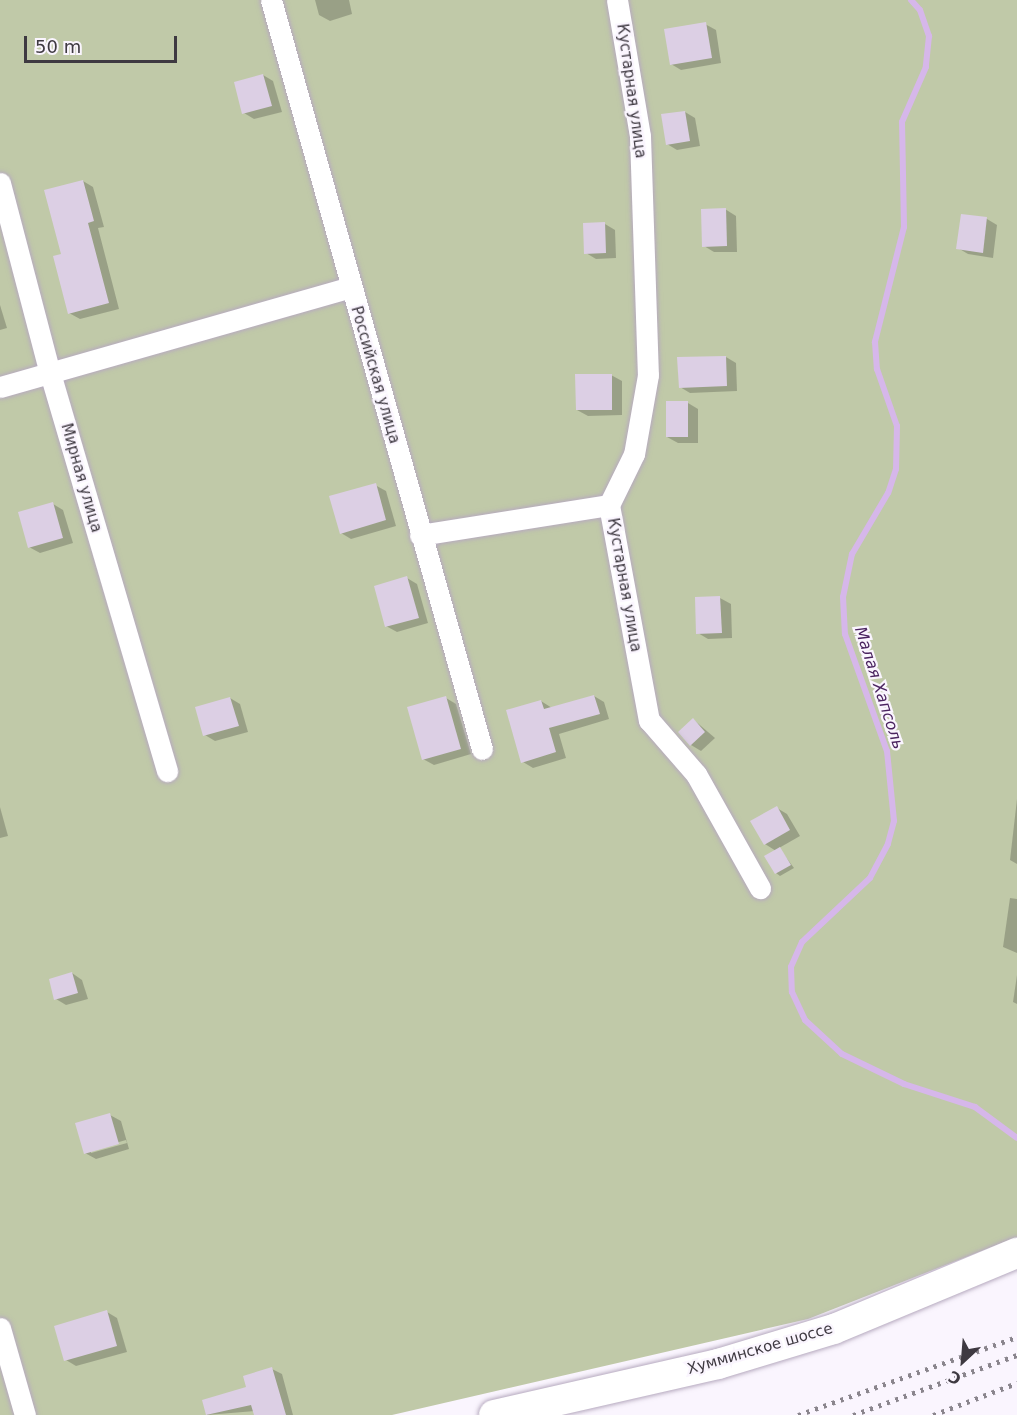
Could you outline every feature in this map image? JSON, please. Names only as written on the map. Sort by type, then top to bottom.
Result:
[{"type":"main road","name":"Хумминское шоссе","points":[[494,1415],[718,1364],[834,1329],[1017,1253]]},
{"type":"street","name":"Российская улица","points":[[272,0],[350,287],[482,749]]},
{"type":"street","name":"Кустарная улица","points":[[618,2],[640,136],[648,375],[634,454],[609,505],[649,720],[696,774],[760,888]]},
{"type":"street","name":"Мирная улица","points":[[0,183],[50,373],[167,771]]},
{"type":"street","points":[[0,387],[350,287]]},
{"type":"street","points":[[420,535],[609,505]]},
{"type":"street","points":[[0,1328],[25,1415]]},
{"type":"green space","points":[[0,0],[1017,0],[1017,1237],[808,1319],[392,1415],[0,1415]]},
{"type":"building","points":[[706,22],[712,58],[670,65],[664,29]]},
{"type":"building","points":[[263,74],[272,106],[242,114],[234,82]]},
{"type":"building","points":[[685,111],[690,141],[666,145],[661,114]]},
{"type":"building","points":[[83,180],[94,221],[88,223],[109,303],[68,314],[53,256],[61,254],[44,190]]},
{"type":"building","points":[[726,208],[727,246],[702,247],[701,209]]},
{"type":"building","points":[[961,214],[987,217],[983,253],[956,249]]},
{"type":"building","points":[[605,222],[606,253],[584,254],[583,223]]},
{"type":"building","points":[[726,356],[727,386],[679,388],[677,357]]},
{"type":"building","points":[[575,374],[612,374],[612,410],[576,410]]},
{"type":"building","points":[[666,401],[688,401],[688,437],[666,437]]},
{"type":"building","points":[[376,483],[386,520],[340,534],[329,496]]},
{"type":"building","points":[[53,502],[63,538],[28,548],[18,512]]},
{"type":"building","points":[[407,576],[419,618],[385,627],[374,586]]},
{"type":"building","points":[[720,596],[722,633],[696,634],[695,597]]},
{"type":"building","points":[[594,695],[600,714],[549,728],[556,752],[521,763],[506,710],[541,700],[544,709]]},
{"type":"building","points":[[446,696],[461,749],[422,760],[407,707]]},
{"type":"building","points":[[230,697],[239,726],[203,736],[195,707]]},
{"type":"building","points":[[693,718],[705,732],[690,746],[678,732]]},
{"type":"building","points":[[777,806],[790,830],[764,845],[750,821]]},
{"type":"building","points":[[780,847],[791,865],[775,874],[764,856]]},
{"type":"building","points":[[72,972],[78,993],[54,1000],[49,979]]},
{"type":"building","points":[[110,1113],[119,1144],[84,1154],[75,1123]]},
{"type":"building","points":[[107,1310],[117,1346],[64,1361],[54,1326]]},
{"type":"building","points":[[272,1367],[286,1415],[254,1415],[251,1405],[206,1415],[202,1400],[246,1387],[243,1376]]},
{"type":"waterway","name":"Малая Хапсоль","points":[[911,0],[920,10],[929,36],[926,67],[902,122],[904,227],[875,342],[877,369],[897,426],[896,469],[888,493],[852,554],[843,597],[845,634],[887,751],[894,821],[888,844],[870,878],[802,942],[791,967],[792,992],[805,1020],[842,1054],[904,1084],[975,1107],[1017,1138]]},
{"type":"railway","points":[[798,1415],[1017,1337]]},
{"type":"railway","points":[[853,1415],[1017,1355]]},
{"type":"railway","points":[[933,1415],[1017,1383]]}]
